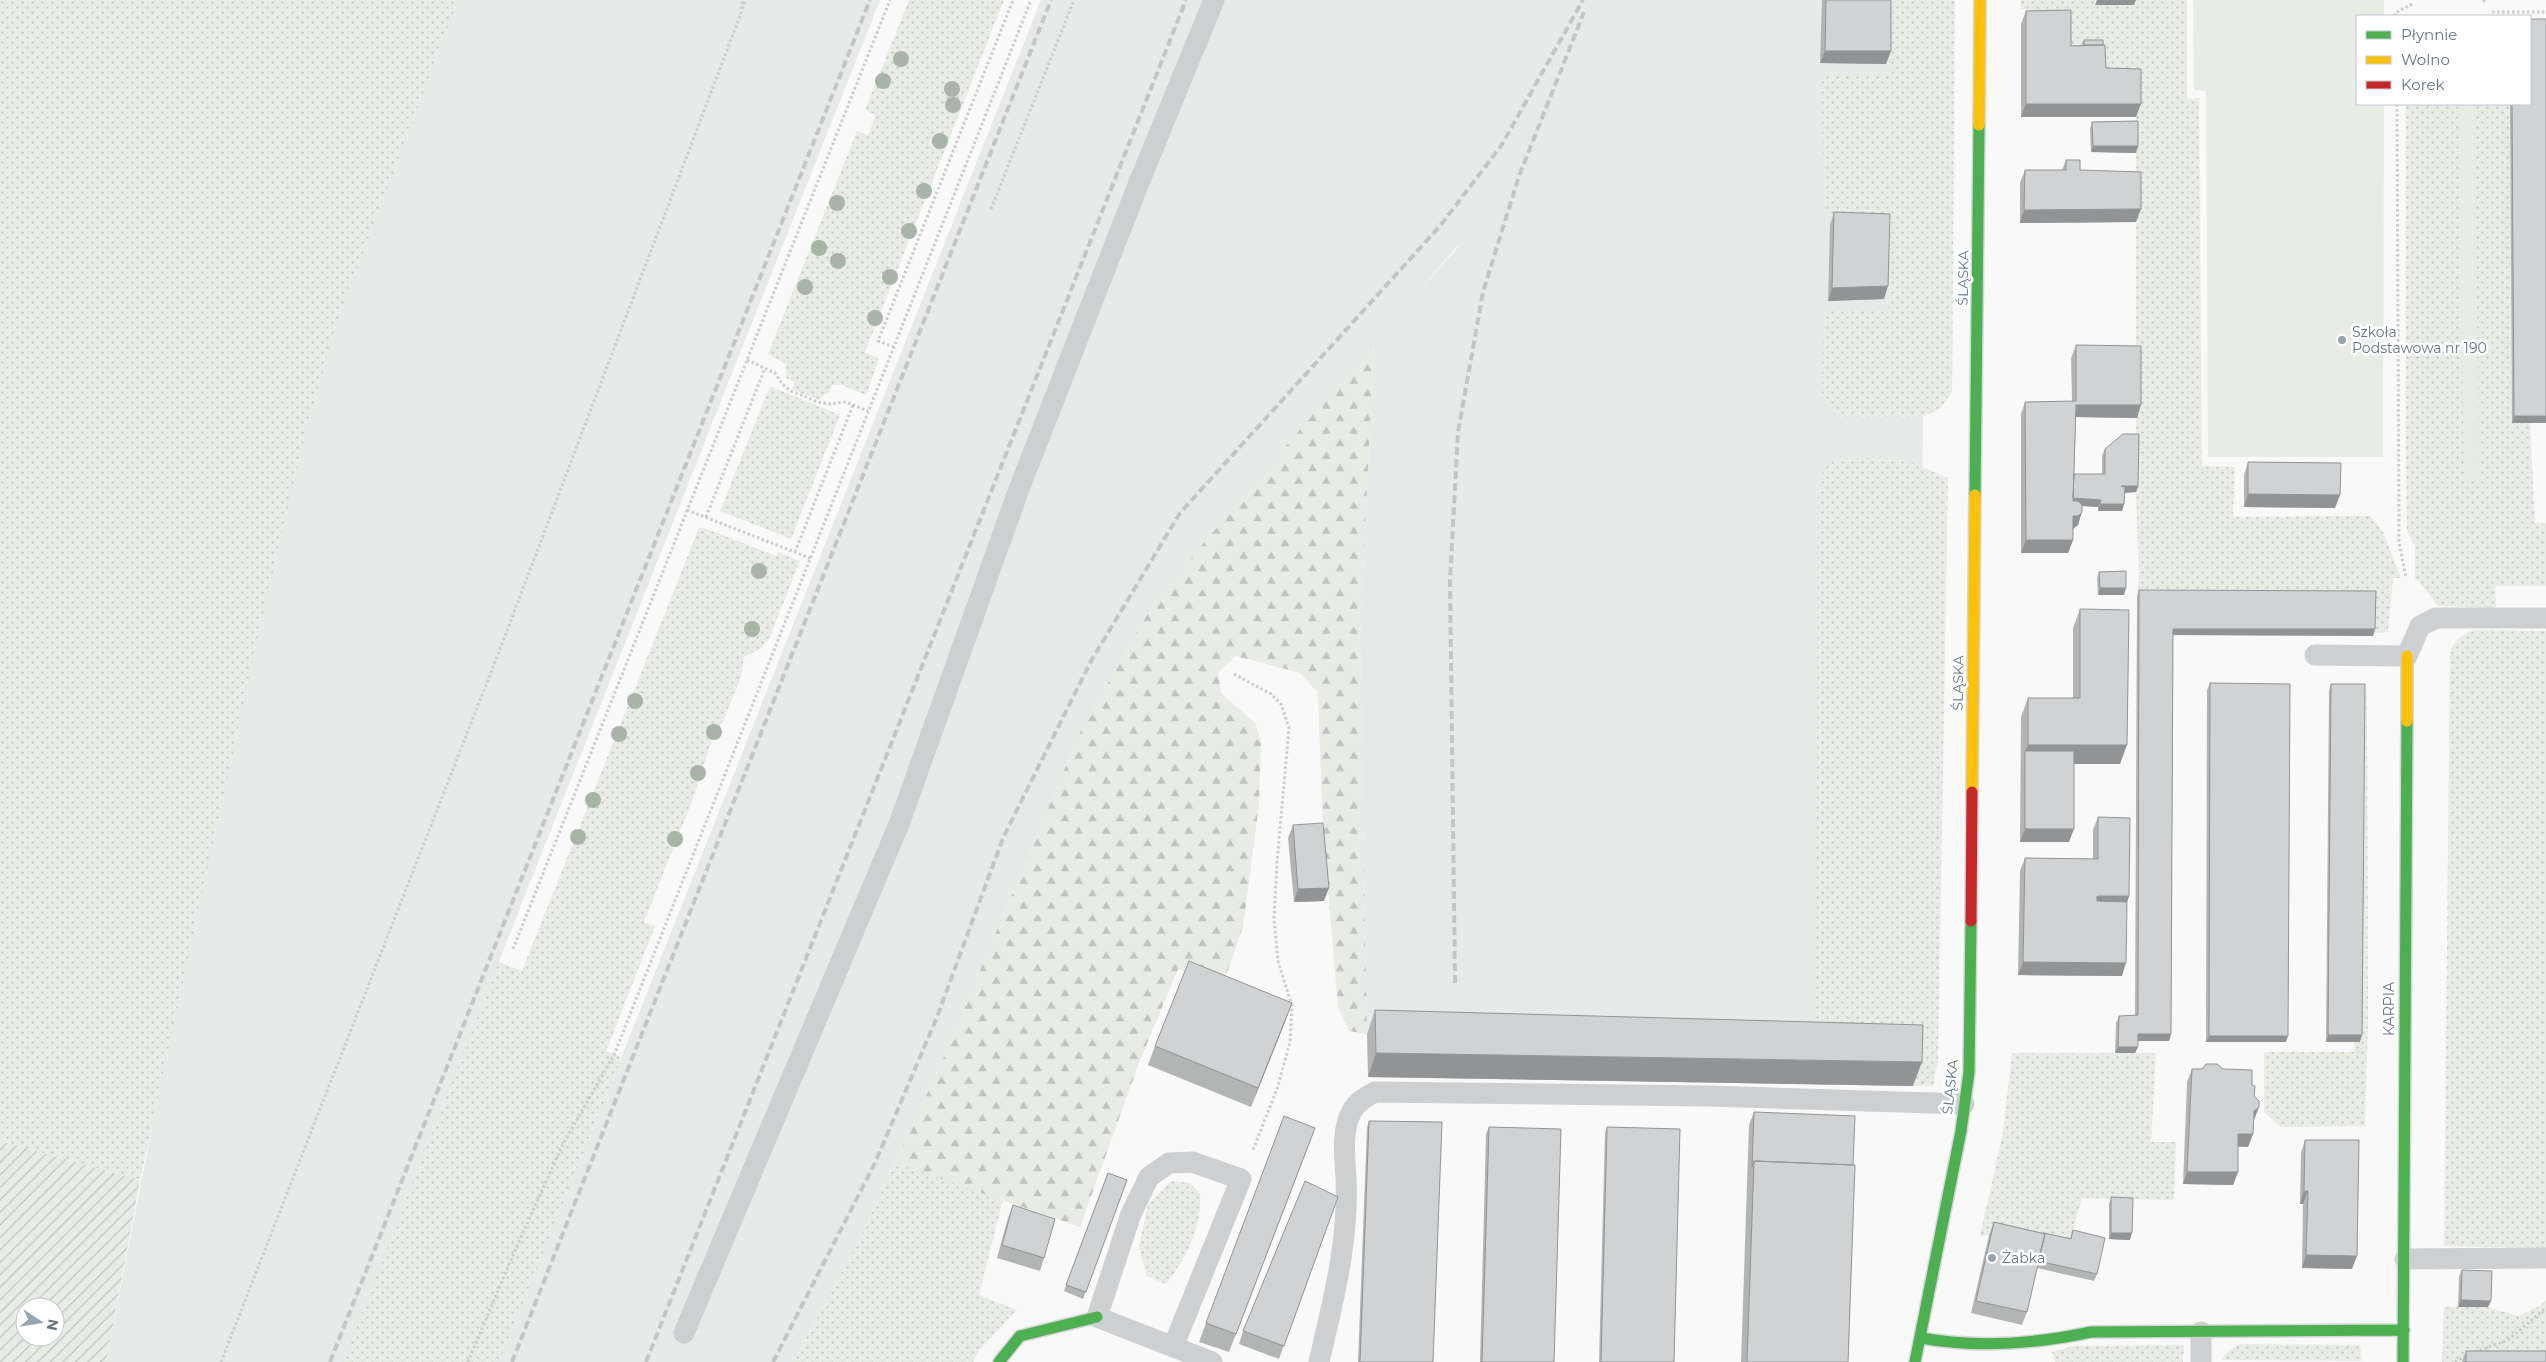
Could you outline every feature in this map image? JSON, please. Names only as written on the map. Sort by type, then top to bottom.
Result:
[{"type":"street","name":"ŚLĄSKA","points":[[1915,1362],[1964,1104],[1968,1072],[1980,0]]},
{"type":"street","name":"KARPIA","points":[[2403,1362],[2407,656]]},
{"type":"street","points":[[999,1362],[1020,1336],[1097,1317]]},
{"type":"street","points":[[1921,1338],[1956,1344],[2048,1341],[2091,1332],[2404,1330]]},
{"type":"lane","points":[[684,1333],[899,824],[1019,489],[1140,180],[1214,0]]},
{"type":"lane","points":[[2315,655],[2407,656],[2420,626],[2436,618],[2546,618]]},
{"type":"lane","points":[[1319,1362],[1340,1274],[1347,1223],[1345,1141],[1352,1112],[1362,1099],[1375,1092],[1710,1096],[1964,1104]]},
{"type":"lane","points":[[1174,1347],[1241,1179],[1192,1162],[1169,1163],[1149,1177],[1131,1214],[1097,1317],[1212,1362]]},
{"type":"lane","points":[[2405,1259],[2546,1258]]},
{"type":"lane","points":[[2201,1332],[2201,1362]]},
{"type":"path","points":[[221,1362],[502,644],[745,0]]},
{"type":"path","points":[[513,949],[890,0]]},
{"type":"path","points":[[894,347],[878,341],[1013,0]]},
{"type":"path","points":[[468,1362],[563,1144],[614,1054],[1031,0]]},
{"type":"path","points":[[991,209],[1074,0]]},
{"type":"path","points":[[2483,0],[2487,3]]},
{"type":"path","points":[[2396,15],[2396,13],[2414,3]]},
{"type":"path","points":[[2492,12],[2546,12]]},
{"type":"path","points":[[2397,105],[2399,542],[2406,578]]},
{"type":"path","points":[[746,360],[775,372],[782,384],[791,391],[818,402],[828,404],[846,402],[868,411]]},
{"type":"path","points":[[706,517],[765,368]]},
{"type":"path","points":[[795,552],[853,405]]},
{"type":"path","points":[[687,510],[810,558]]},
{"type":"path","points":[[1234,674],[1271,694],[1281,704],[1289,728],[1276,862],[1274,919],[1278,961],[1292,1006],[1290,1042],[1277,1089],[1241,1179]]},
{"type":"path","points":[[2455,1362],[2462,1357],[2508,1340],[2546,1308]]},
{"type":"shaded area","points":[[447,0],[880,0],[499,961],[585,1149],[1041,0],[1929,0],[1914,1049],[1367,1034],[1360,637],[1374,343],[1154,602],[1081,730],[942,1061],[859,1241],[793,1362],[106,1362],[225,754],[285,418]],"holes":[[[1459,244],[1459,246],[1407,305]]]},
{"type":"green space","points":[[0,0],[458,0],[339,317],[307,426],[260,627],[140,1180],[0,1141]]},
{"type":"green space","points":[[909,0],[1004,0],[865,352],[879,359],[866,395],[842,385],[832,385],[829,393],[826,393],[819,400],[792,389],[795,382],[786,378],[786,364],[768,354],[857,131],[868,135],[876,115],[865,110]]},
{"type":"green space","points":[[1893,0],[1955,0],[1952,392],[1941,408],[1929,414],[1912,417],[1845,417],[1827,406],[1822,391],[1824,310],[1888,309],[1891,218],[1825,216],[1821,76],[1891,76]]},
{"type":"green space","points":[[2021,0],[2095,0],[2095,5],[2134,5],[2134,0],[2187,0],[2187,99],[2199,98],[2202,466],[2235,467],[2233,517],[2370,516],[2383,532],[2401,578],[2393,578],[2388,632],[2373,633],[2373,597],[2137,597],[2139,577],[2136,492],[2136,82],[2066,59],[2064,12],[2021,9]]},
{"type":"green space","points":[[2193,0],[2384,0],[2384,15],[2356,15],[2356,105],[2384,105],[2383,457],[2208,457],[2206,91],[2194,90]]},
{"type":"green space","points":[[2406,105],[2510,105],[2512,422],[2530,423],[2535,523],[2546,523],[2546,586],[2495,586],[2496,608],[2438,606],[2417,579],[2415,579],[2415,546],[2407,532]]},
{"type":"green space","points":[[2458,105],[2475,105],[2479,480],[2464,481]]},
{"type":"green space","points":[[1374,342],[1360,637],[1367,1034],[1349,1031],[1338,1007],[1323,831],[1318,693],[1300,673],[1236,656],[1218,672],[1221,693],[1255,723],[1261,741],[1259,804],[1243,927],[1222,987],[1178,969],[1139,1063],[1080,1227],[895,1163],[942,1061],[1081,730],[1154,602]]},
{"type":"green space","points":[[770,386],[840,415],[791,539],[720,511]]},
{"type":"green space","points":[[1848,458],[1890,458],[1911,462],[1948,478],[1938,1060],[1933,1086],[1913,1086],[1914,1049],[1816,1040],[1818,493],[1824,468],[1835,460]]},
{"type":"green space","points":[[699,528],[704,528],[776,556],[778,552],[800,561],[769,639],[760,649],[744,657],[740,680],[723,721],[713,737],[694,796],[644,922],[655,926],[606,1051],[622,1057],[499,1362],[343,1362],[499,962],[522,971]]},
{"type":"green space","points":[[2474,630],[2546,631],[2546,1248],[2444,1246],[2450,652],[2459,638]]},
{"type":"green space","points":[[2363,691],[2367,696],[2368,1020],[2365,1126],[2281,1127],[2264,1112],[2264,1052],[2354,1052],[2354,1042],[2360,1042]]},
{"type":"green space","points":[[2012,1053],[2156,1053],[2151,1142],[2176,1142],[2174,1200],[2082,1198],[2069,1246],[1989,1235],[1980,1236],[2003,1132]]},
{"type":"green space","points":[[0,1141],[140,1180],[106,1362],[0,1362]]},
{"type":"green space","points":[[895,1163],[1003,1199],[979,1295],[1017,1310],[978,1352],[973,1362],[793,1362],[859,1241]]},
{"type":"green space","points":[[1171,1181],[1190,1183],[1200,1193],[1200,1205],[1192,1241],[1174,1274],[1166,1284],[1147,1276],[1139,1247],[1148,1205]]},
{"type":"green space","points":[[2546,1300],[2546,1362],[2442,1362],[2444,1307],[2488,1307],[2518,1316],[2540,1306]]},
{"type":"green space","points":[[2239,1344],[2360,1345],[2362,1361],[2222,1360],[2226,1353]]},
{"type":"green space","points":[[2184,1345],[2183,1362],[2055,1362],[2052,1352],[2073,1346]]},
{"type":"building","points":[[1826,0],[1891,0],[1891,51],[1825,51]]},
{"type":"building","points":[[2071,10],[2071,46],[2105,45],[2106,68],[2141,69],[2141,104],[2026,104],[2026,11]]},
{"type":"building","points":[[2531,19],[2546,19],[2546,416],[2514,416],[2512,105],[2531,105]]},
{"type":"building","points":[[2084,40],[2103,40],[2103,45],[2084,45]]},
{"type":"building","points":[[2138,121],[2138,146],[2093,146],[2092,122]]},
{"type":"building","points":[[2066,160],[2080,160],[2080,170],[2141,172],[2141,209],[2024,210],[2025,170],[2066,170]]},
{"type":"building","points":[[1834,212],[1890,214],[1888,286],[1832,288]]},
{"type":"building","points":[[2076,345],[2141,346],[2141,405],[2076,405],[2073,501],[2078,501],[2082,505],[2082,512],[2078,516],[2073,516],[2073,540],[2026,540],[2025,402],[2076,401]]},
{"type":"building","points":[[2123,434],[2139,434],[2138,486],[2121,486],[2125,487],[2124,504],[2100,504],[2101,500],[2073,498],[2074,474],[2105,474],[2105,449]]},
{"type":"building","points":[[2248,462],[2341,463],[2340,495],[2248,494]]},
{"type":"building","points":[[2126,571],[2126,588],[2100,588],[2099,572]]},
{"type":"building","points":[[2139,590],[2376,591],[2375,629],[2173,629],[2171,1034],[2138,1034],[2138,1047],[2118,1047],[2119,1016],[2138,1015]]},
{"type":"building","points":[[2080,609],[2129,610],[2127,745],[2028,745],[2028,698],[2080,698]]},
{"type":"building","points":[[2210,683],[2290,684],[2288,1036],[2209,1036]]},
{"type":"building","points":[[2331,684],[2365,684],[2362,1035],[2328,1035]]},
{"type":"building","points":[[2025,751],[2074,751],[2074,829],[2025,829]]},
{"type":"building","points":[[2098,817],[2130,818],[2129,896],[2097,896],[2097,901],[2127,902],[2126,963],[2023,962],[2025,858],[2098,859]]},
{"type":"building","points":[[1323,823],[1329,888],[1298,889],[1293,825]]},
{"type":"building","points":[[1189,961],[1292,1003],[1258,1088],[1155,1046]]},
{"type":"building","points":[[1375,1010],[1923,1025],[1922,1062],[1376,1053]]},
{"type":"building","points":[[2206,1064],[2217,1064],[2223,1069],[2252,1070],[2252,1085],[2255,1086],[2254,1096],[2259,1101],[2259,1107],[2254,1111],[2253,1134],[2238,1134],[2238,1172],[2187,1172],[2192,1069],[2202,1069]]},
{"type":"building","points":[[1754,1112],[1855,1116],[1853,1165],[1754,1161],[1752,1167]]},
{"type":"building","points":[[1284,1116],[1315,1128],[1236,1334],[1206,1323]]},
{"type":"building","points":[[1369,1121],[1442,1122],[1433,1362],[1360,1362]]},
{"type":"building","points":[[1489,1127],[1561,1129],[1554,1362],[1482,1362]]},
{"type":"building","points":[[1607,1127],[1680,1129],[1674,1362],[1601,1362]]},
{"type":"building","points":[[2305,1140],[2359,1140],[2357,1256],[2306,1255],[2308,1191],[2304,1191]]},
{"type":"building","points":[[1754,1161],[1855,1165],[1848,1362],[1747,1362]]},
{"type":"building","points":[[1108,1173],[1127,1180],[1086,1292],[1066,1285]]},
{"type":"building","points":[[1305,1181],[1338,1197],[1284,1346],[1243,1331]]},
{"type":"building","points":[[2111,1197],[2133,1198],[2132,1233],[2111,1233]]},
{"type":"building","points":[[1013,1205],[1055,1219],[1044,1258],[1002,1245]]},
{"type":"building","points":[[1994,1222],[2045,1234],[2027,1312],[1976,1301]]},
{"type":"building","points":[[2073,1230],[2105,1238],[2097,1274],[2038,1261],[2044,1233],[2071,1239]]},
{"type":"building","points":[[2462,1270],[2492,1271],[2491,1301],[2461,1300]]},
{"type":"building","points":[[2466,1351],[2546,1351],[2546,1362],[2466,1362]]},
{"type":"railway","points":[[330,1362],[870,0]]},
{"type":"railway","points":[[512,1362],[1051,0]]},
{"type":"railway","points":[[646,1362],[1186,0]]},
{"type":"railway","points":[[773,1362],[875,1163],[937,1017],[1003,838],[1091,661],[1180,513],[1440,226],[1501,146],[1583,0]]},
{"type":"railway","points":[[1455,983],[1450,580],[1458,432],[1483,292],[1519,176],[1584,12]]},
{"type":"traffic: fast","points":[[1975,495],[1979,125]]},
{"type":"traffic: fast","points":[[2403,1362],[2407,721]]},
{"type":"traffic: fast","points":[[1915,1362],[1961,1131],[1969,1072],[1971,921]]},
{"type":"traffic: fast","points":[[999,1362],[1020,1336],[1097,1317]]},
{"type":"traffic: fast","points":[[1921,1338],[1985,1344],[2027,1342],[2091,1332],[2404,1330]]},
{"type":"traffic: slow","points":[[1979,125],[1980,0]]},
{"type":"traffic: slow","points":[[1972,792],[1975,495]]},
{"type":"traffic: slow","points":[[2407,656],[2407,721]]},
{"type":"traffic: jam","points":[[1971,921],[1972,792]]},
{"type":"place","name":"Szkoła Podstawowa nr 190","points":[[2342,340]]},
{"type":"place","name":"Żabka","points":[[1992,1258]]}]
